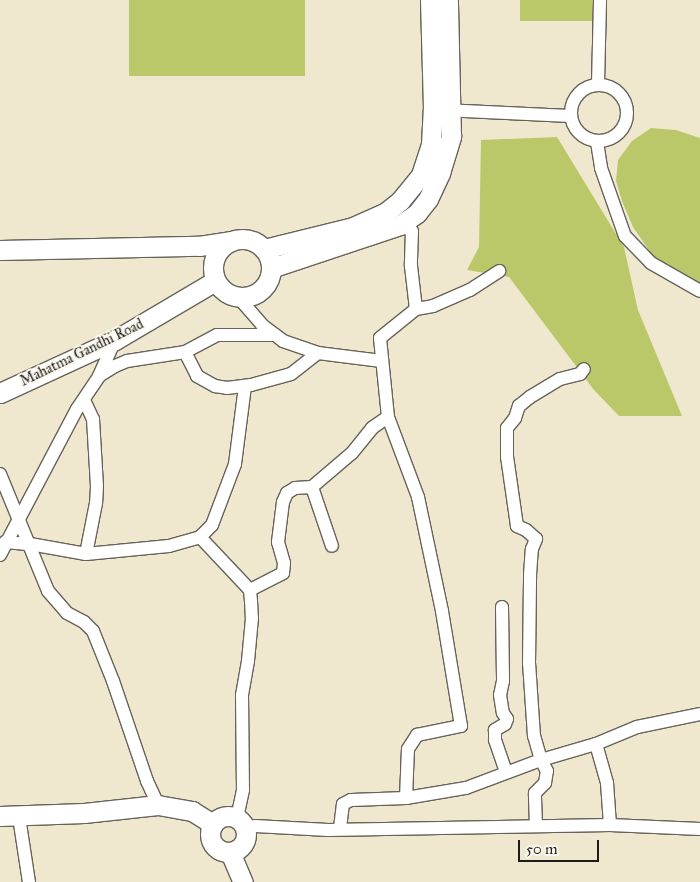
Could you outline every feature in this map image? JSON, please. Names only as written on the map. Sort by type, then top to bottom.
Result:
[{"type":"street","points":[[264,249],[353,227],[385,213],[400,201],[421,175],[431,144],[433,108],[430,0]]},
{"type":"street","points":[[271,268],[400,224],[417,213],[428,199],[440,173],[451,136],[452,111],[448,0]]},
{"type":"street","points":[[598,84],[600,0]]},
{"type":"street","points":[[598,84],[620,93],[627,107],[626,125],[618,136],[608,141],[597,142],[583,138],[572,125],[570,116],[571,105],[575,96],[583,88],[598,84]]},
{"type":"street","points":[[433,108],[452,111],[570,116]]},
{"type":"street","points":[[597,142],[601,168],[625,236],[651,263],[700,291]]},
{"type":"street","points":[[400,224],[412,231],[410,266],[416,309]]},
{"type":"street","points":[[0,250],[199,246],[232,241],[252,241],[264,249],[271,268],[268,282],[253,296],[238,297],[224,292],[215,281],[213,274],[214,260],[220,248],[232,241]]},
{"type":"street","points":[[406,798],[408,749],[417,735],[461,726],[442,611],[418,496],[388,417],[380,338],[416,309],[433,306],[470,290],[499,271]]},
{"type":"street","name":"Mahatma Gandhi Road","points":[[0,394],[115,340],[215,281]]},
{"type":"street","points":[[238,297],[262,325],[275,335],[318,353],[381,361]]},
{"type":"street","points":[[99,376],[127,361],[174,356],[216,335],[275,335]]},
{"type":"street","points":[[0,555],[5,542],[20,519],[84,400],[99,376],[115,340]]},
{"type":"street","points":[[185,352],[197,376],[215,386],[244,386],[291,374],[318,353]]},
{"type":"street","points":[[536,826],[535,793],[545,783],[547,771],[541,760],[534,736],[529,663],[530,575],[532,549],[536,539],[526,530],[517,526],[507,458],[507,428],[515,418],[519,406],[530,397],[560,380],[580,374],[584,369]]},
{"type":"street","points":[[5,542],[30,544],[86,554],[169,546],[200,537],[212,525],[236,464],[244,386]]},
{"type":"street","points":[[84,400],[94,419],[97,486],[96,504],[86,554]]},
{"type":"street","points":[[250,590],[283,573],[284,563],[278,542],[282,502],[288,493],[295,488],[312,487],[352,453],[372,428],[388,417]]},
{"type":"street","points":[[0,474],[48,591],[67,613],[84,622],[92,631],[113,681],[147,781],[158,805]]},
{"type":"street","points":[[312,487],[332,546]]},
{"type":"street","points":[[200,537],[250,590],[252,618],[242,695],[241,722],[242,824],[245,840],[239,848],[230,852],[222,851],[211,840],[210,832],[213,824],[220,818],[228,816],[242,824],[255,826],[340,828],[610,825],[700,828]]},
{"type":"street","points":[[502,607],[503,680],[500,695],[503,713],[507,719],[506,724],[495,730],[495,740],[506,772]]},
{"type":"street","points":[[340,828],[343,804],[351,800],[406,798],[466,788],[506,772],[596,744],[637,728],[700,714]]},
{"type":"street","points":[[596,744],[607,783],[610,825]]},
{"type":"street","points":[[0,816],[19,817],[84,813],[158,805],[192,811],[213,824]]},
{"type":"street","points":[[19,817],[29,882]]},
{"type":"street","points":[[230,852],[243,882]]},
{"type":"green space","points":[[129,0],[305,0],[305,76],[129,76]]},
{"type":"green space","points":[[520,0],[600,0],[600,21],[520,21]]},
{"type":"green space","points":[[651,128],[676,130],[700,138],[700,285],[655,259],[633,227],[622,201],[616,181],[618,160],[632,141]]},
{"type":"green space","points":[[557,137],[624,247],[638,310],[682,416],[619,416],[594,390],[509,277],[467,270],[479,247],[481,140]]}]
